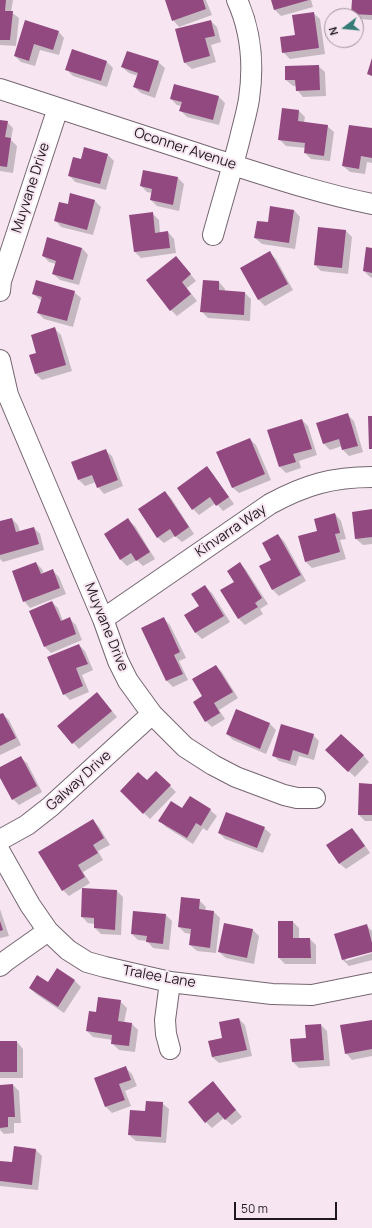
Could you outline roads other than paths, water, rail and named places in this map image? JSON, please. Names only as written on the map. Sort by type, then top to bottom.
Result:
[{"type":"street","points":[[212,235],[234,165],[249,100],[251,82],[248,36],[243,15],[237,0]]},
{"type":"street","name":"Oconner Avenue","points":[[0,90],[234,165],[316,190],[372,204]]},
{"type":"street","name":"Muyvane Drive","points":[[0,284],[58,108]]},
{"type":"street","name":"Muyvane Drive","points":[[0,360],[8,395],[103,619],[118,661],[128,681],[152,714],[186,747],[213,766],[236,777],[284,795],[297,798],[315,798]]},
{"type":"street","name":"Kinvarra Way","points":[[103,619],[270,504],[290,493],[311,485],[335,479],[372,477]]},
{"type":"street","name":"Galway Drive","points":[[0,840],[27,825],[50,807],[152,714]]},
{"type":"street","name":"Tralee Lane","points":[[0,852],[30,905],[48,931],[68,950],[87,962],[170,982],[272,994],[312,995],[372,983]]},
{"type":"street","points":[[0,966],[48,931]]},
{"type":"street","points":[[170,982],[165,1020],[166,1034],[170,1049]]}]
